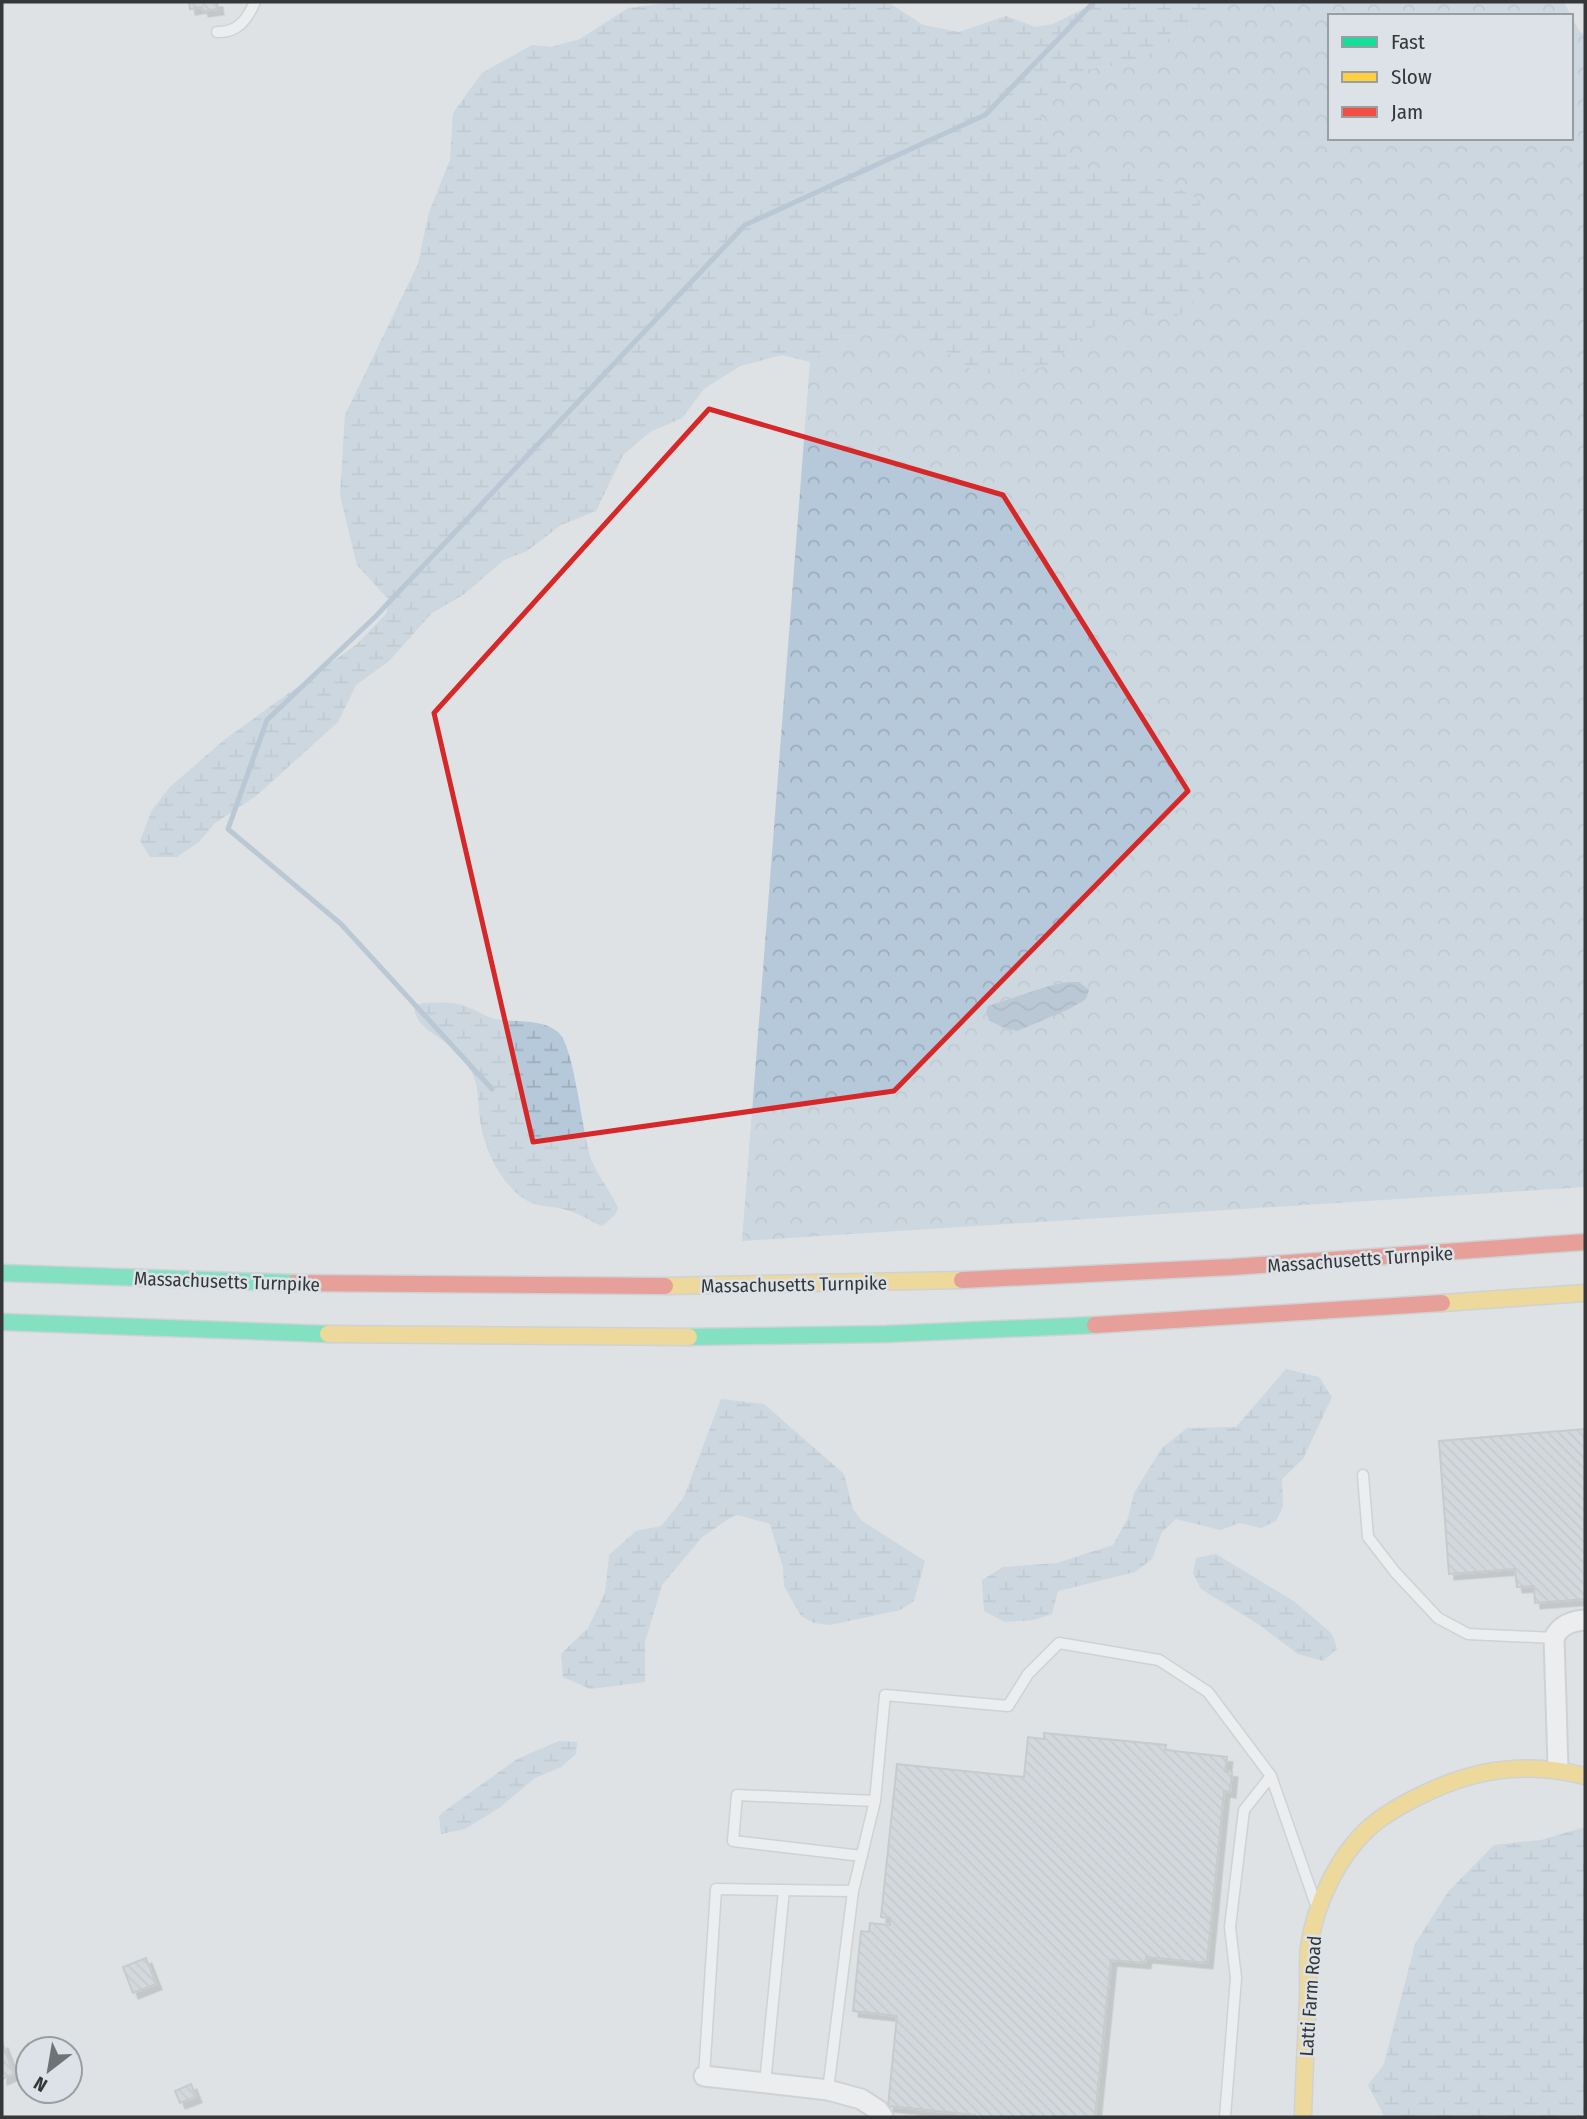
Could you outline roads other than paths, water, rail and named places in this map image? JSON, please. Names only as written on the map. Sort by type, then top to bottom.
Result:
[{"type":"main road","name":"Massachusetts Turnpike","points":[[2,1272],[321,1284],[494,1287],[877,1283],[1111,1275],[1585,1242]]},
{"type":"main road","points":[[2,1322],[175,1330],[395,1335],[630,1337],[860,1334],[1167,1321],[1585,1293]]},
{"type":"main road","name":"Latti Farm Road","points":[[1303,2117],[1310,1942],[1329,1885],[1343,1860],[1363,1834],[1385,1815],[1449,1782],[1477,1772],[1502,1767],[1532,1766],[1558,1768],[1585,1776]]},
{"type":"street","points":[[1558,1768],[1553,1639],[1559,1629],[1575,1621],[1585,1620]]},
{"type":"street","points":[[704,2076],[828,2090],[860,2099],[878,2110],[883,2117]]},
{"type":"lane","points":[[216,32],[226,32],[246,20],[255,2]]},
{"type":"lane","points":[[1363,1475],[1368,1537],[1395,1572],[1438,1618],[1468,1634],[1553,1639]]},
{"type":"lane","points":[[828,2090],[853,1891],[875,1801],[885,1695],[1008,1706],[1028,1674],[1059,1643],[1159,1660],[1208,1692],[1271,1776],[1319,1913]]},
{"type":"lane","points":[[1225,2117],[1236,1978],[1230,1927],[1244,1810],[1271,1776]]},
{"type":"lane","points":[[862,1856],[733,1841],[737,1795],[875,1801]]},
{"type":"lane","points":[[704,2076],[716,1889],[853,1891]]},
{"type":"lane","points":[[765,2083],[784,1890]]},
{"type":"water","points":[[1068,982],[1079,982],[1089,990],[1086,999],[1069,1009],[1017,1031],[989,1020],[986,1012],[988,1006]]},
{"type":"waterway","points":[[492,1089],[341,924],[228,829],[267,720],[375,617],[745,225],[985,115],[1094,2]]}]
